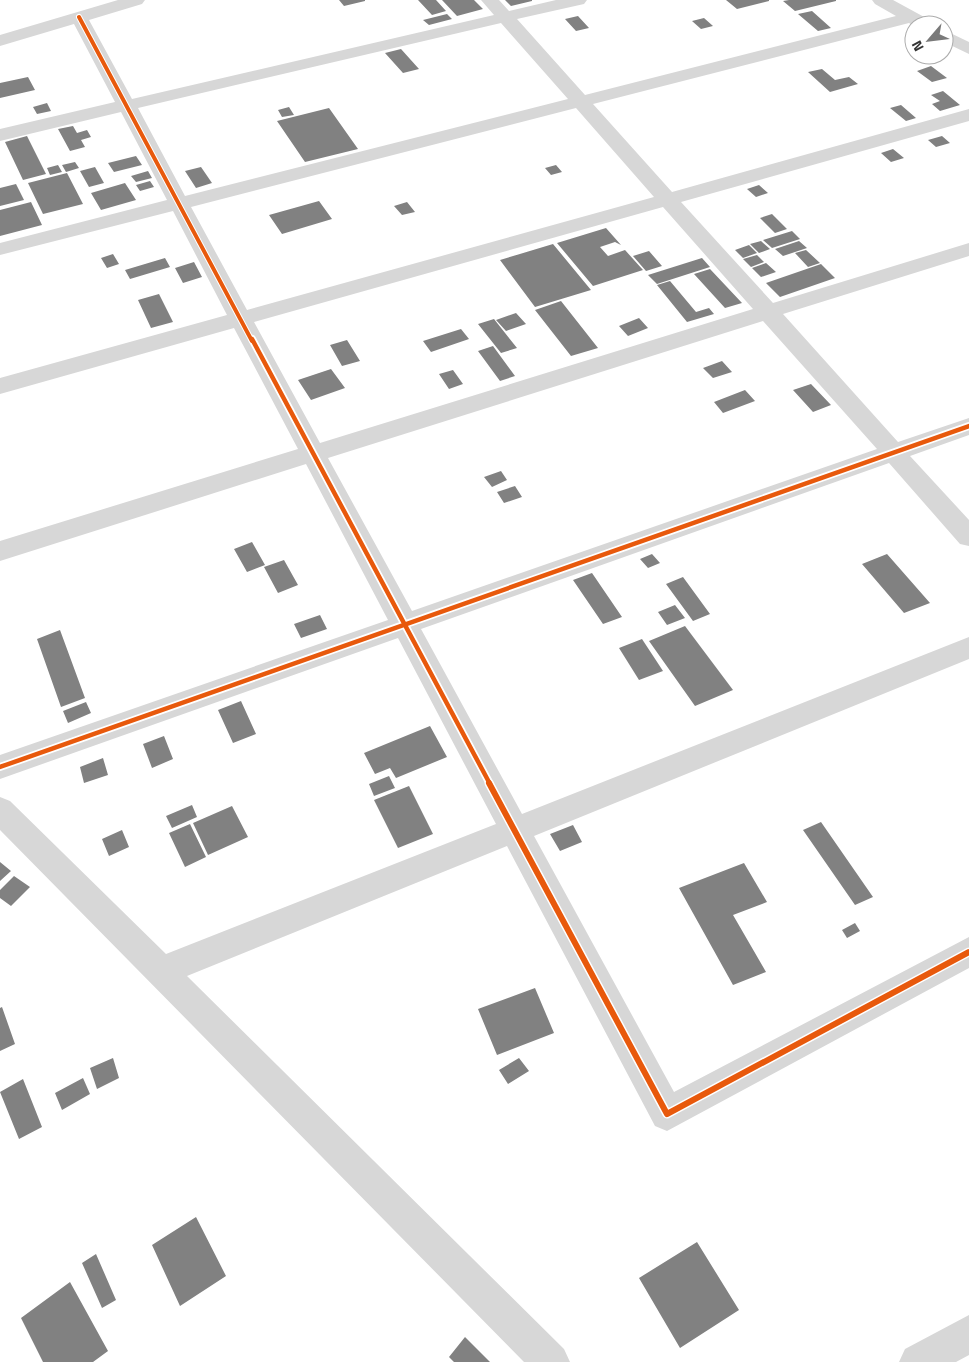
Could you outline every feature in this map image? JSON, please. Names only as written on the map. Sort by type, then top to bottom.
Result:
[{"type":"street","points":[[0,41],[136,0]]},
{"type":"street","points":[[490,0],[969,536]]},
{"type":"street","points":[[0,135],[578,0]]},
{"type":"street","points":[[881,0],[908,15]]},
{"type":"street","points":[[79,17],[667,1114],[969,952]]},
{"type":"street","points":[[0,249],[580,101],[904,25]]},
{"type":"street","points":[[954,41],[969,49]]},
{"type":"street","points":[[0,386],[969,115]]},
{"type":"street","points":[[0,550],[969,249]]},
{"type":"street","points":[[0,767],[969,426]]},
{"type":"street","points":[[162,971],[969,648]]},
{"type":"street","points":[[0,810],[551,1362]]},
{"type":"street","points":[[918,1362],[969,1334]]},
{"type":"building","points":[[339,0],[365,0],[365,1],[344,6]]},
{"type":"building","points":[[418,0],[436,0],[446,11],[432,15]]},
{"type":"building","points":[[442,0],[474,0],[483,9],[457,16]]},
{"type":"building","points":[[505,0],[532,0],[532,1],[511,6]]},
{"type":"building","points":[[726,0],[769,0],[769,1],[737,9]]},
{"type":"building","points":[[783,1],[836,1],[795,11]]},
{"type":"building","points":[[812,11],[831,28],[818,31],[798,14]]},
{"type":"building","points":[[447,14],[452,19],[429,25],[423,20]]},
{"type":"building","points":[[578,16],[589,28],[576,31],[565,19]]},
{"type":"building","points":[[704,18],[713,26],[701,29],[692,21]]},
{"type":"building","points":[[401,49],[419,69],[403,73],[385,53]]},
{"type":"building","points":[[931,66],[947,78],[932,82],[917,71]]},
{"type":"building","points":[[822,69],[835,80],[849,77],[858,84],[830,92],[808,72]]},
{"type":"building","points":[[28,77],[35,90],[0,98],[0,83]]},
{"type":"building","points":[[943,91],[960,105],[940,111],[932,104],[940,101],[931,95]]},
{"type":"building","points":[[47,103],[51,111],[37,114],[33,107]]},
{"type":"building","points":[[901,105],[916,118],[906,121],[890,108]]},
{"type":"building","points":[[289,107],[294,115],[282,117],[278,110]]},
{"type":"building","points":[[329,108],[358,149],[305,162],[277,121]]},
{"type":"building","points":[[73,126],[77,133],[87,130],[91,137],[81,140],[85,147],[70,151],[58,129]]},
{"type":"building","points":[[27,136],[46,174],[23,180],[5,142]]},
{"type":"building","points":[[942,136],[950,143],[936,147],[928,140]]},
{"type":"building","points":[[893,149],[904,158],[891,162],[881,153]]},
{"type":"building","points":[[136,156],[142,165],[114,172],[108,163]]},
{"type":"building","points":[[75,162],[79,168],[66,172],[62,165]]},
{"type":"building","points":[[58,165],[62,172],[50,175],[47,168]]},
{"type":"building","points":[[556,165],[562,172],[551,175],[545,168]]},
{"type":"building","points":[[95,167],[104,183],[89,187],[80,171]]},
{"type":"building","points":[[201,167],[212,183],[196,188],[185,171]]},
{"type":"building","points":[[148,171],[152,178],[136,182],[131,176]]},
{"type":"building","points":[[67,173],[83,204],[43,214],[28,183]]},
{"type":"building","points":[[150,181],[154,187],[140,191],[136,185]]},
{"type":"building","points":[[125,183],[136,200],[101,210],[91,193]]},
{"type":"building","points":[[16,184],[24,200],[0,206],[0,188]]},
{"type":"building","points":[[759,185],[768,193],[756,197],[747,189]]},
{"type":"building","points":[[319,201],[332,219],[282,234],[269,215]]},
{"type":"building","points":[[31,202],[42,225],[0,236],[0,210]]},
{"type":"building","points":[[407,202],[415,212],[402,215],[394,206]]},
{"type":"building","points":[[772,214],[787,229],[775,233],[760,218]]},
{"type":"building","points":[[606,228],[621,245],[615,242],[600,247],[608,256],[625,250],[643,270],[593,286],[557,243]]},
{"type":"building","points":[[792,231],[800,239],[772,248],[763,240]]},
{"type":"building","points":[[761,241],[770,249],[759,253],[750,244]]},
{"type":"building","points":[[799,241],[807,248],[783,256],[775,249]]},
{"type":"building","points":[[553,244],[591,290],[535,307],[500,260]]},
{"type":"building","points":[[749,245],[757,253],[743,258],[735,250]]},
{"type":"building","points":[[806,250],[820,263],[808,267],[795,253]]},
{"type":"building","points":[[649,251],[662,266],[646,271],[633,256]]},
{"type":"building","points":[[113,254],[119,264],[107,268],[101,258]]},
{"type":"building","points":[[757,255],[764,262],[751,267],[743,259]]},
{"type":"building","points":[[165,258],[170,267],[130,279],[125,270]]},
{"type":"building","points":[[702,258],[710,267],[657,284],[648,275]]},
{"type":"building","points":[[194,262],[202,277],[183,283],[175,268]]},
{"type":"building","points":[[766,263],[776,272],[761,277],[752,268]]},
{"type":"building","points":[[821,264],[835,278],[780,297],[766,283]]},
{"type":"building","points":[[710,269],[742,303],[725,308],[694,274]]},
{"type":"building","points":[[670,281],[696,312],[709,308],[714,314],[687,322],[657,285]]},
{"type":"building","points":[[159,294],[173,322],[151,328],[138,300]]},
{"type":"building","points":[[561,301],[598,348],[571,356],[535,310]]},
{"type":"building","points":[[516,313],[526,324],[506,331],[496,320]]},
{"type":"building","points":[[639,318],[648,328],[628,336],[619,326]]},
{"type":"building","points":[[494,319],[517,348],[501,353],[478,324]]},
{"type":"building","points":[[461,329],[469,339],[431,352],[423,341]]},
{"type":"building","points":[[347,340],[360,361],[342,366],[330,345]]},
{"type":"building","points":[[493,346],[515,376],[500,381],[478,351]]},
{"type":"building","points":[[722,361],[732,372],[713,378],[703,368]]},
{"type":"building","points":[[331,369],[345,388],[311,400],[298,380]]},
{"type":"building","points":[[453,370],[463,384],[449,389],[439,374]]},
{"type":"building","points":[[811,384],[831,405],[813,412],[793,390]]},
{"type":"building","points":[[745,390],[755,401],[723,413],[714,402]]},
{"type":"building","points":[[501,471],[507,480],[492,487],[484,477]]},
{"type":"building","points":[[515,486],[522,497],[504,503],[497,492]]},
{"type":"building","points":[[252,542],[265,565],[247,572],[234,549]]},
{"type":"building","points":[[652,554],[660,563],[648,568],[640,559]]},
{"type":"building","points":[[887,554],[930,603],[904,613],[862,564]]},
{"type":"building","points":[[284,560],[298,585],[278,593],[264,567]]},
{"type":"building","points":[[592,573],[622,617],[603,624],[573,580]]},
{"type":"building","points":[[683,577],[710,614],[693,621],[666,584]]},
{"type":"building","points":[[675,605],[685,618],[667,625],[658,612]]},
{"type":"building","points":[[320,615],[327,629],[301,638],[294,624]]},
{"type":"building","points":[[685,626],[733,690],[695,706],[649,641]]},
{"type":"building","points":[[60,630],[85,698],[61,707],[37,639]]},
{"type":"building","points":[[642,639],[663,671],[639,680],[619,648]]},
{"type":"building","points":[[241,701],[256,734],[233,743],[218,710]]},
{"type":"building","points":[[86,702],[91,713],[68,723],[63,711]]},
{"type":"building","points":[[430,726],[447,757],[396,778],[390,768],[375,774],[364,753]]},
{"type":"building","points":[[164,736],[173,759],[152,768],[143,744]]},
{"type":"building","points":[[103,758],[108,775],[84,783],[80,767]]},
{"type":"building","points":[[389,776],[395,788],[374,796],[369,784]]},
{"type":"building","points":[[409,786],[433,834],[398,848],[374,800]]},
{"type":"building","points":[[192,805],[197,817],[172,828],[166,816]]},
{"type":"building","points":[[232,806],[248,837],[208,855],[193,823]]},
{"type":"building","points":[[821,822],[873,897],[855,905],[803,830]]},
{"type":"building","points":[[190,824],[206,857],[185,867],[169,833]]},
{"type":"building","points":[[573,825],[582,842],[560,851],[550,834]]},
{"type":"building","points":[[122,830],[129,847],[109,856],[102,839]]},
{"type":"building","points":[[0,862],[11,871],[0,881]]},
{"type":"building","points":[[744,863],[767,902],[733,915],[766,972],[733,985],[679,888]]},
{"type":"building","points":[[14,876],[30,887],[11,906],[0,898],[0,890]]},
{"type":"building","points":[[855,923],[860,931],[847,938],[842,930]]},
{"type":"building","points":[[535,988],[554,1033],[497,1055],[478,1009]]},
{"type":"building","points":[[2,1007],[15,1044],[0,1051],[0,1008]]},
{"type":"building","points":[[113,1058],[119,1078],[97,1089],[90,1068]]},
{"type":"building","points":[[519,1058],[529,1071],[508,1084],[499,1070]]},
{"type":"building","points":[[83,1078],[90,1094],[62,1110],[55,1093]]},
{"type":"building","points":[[23,1079],[42,1127],[19,1139],[0,1092]]},
{"type":"building","points":[[196,1217],[226,1276],[180,1306],[152,1245]]},
{"type":"building","points":[[697,1242],[739,1310],[680,1348],[639,1278]]},
{"type":"building","points":[[96,1254],[116,1300],[102,1308],[82,1263]]},
{"type":"building","points":[[70,1282],[108,1351],[93,1362],[43,1362],[21,1318]]},
{"type":"building","points":[[465,1337],[490,1362],[454,1362],[449,1357]]},
{"type":"cycle path","points":[[79,17],[667,1114],[969,952]]},
{"type":"cycle path","points":[[0,767],[969,426]]}]
